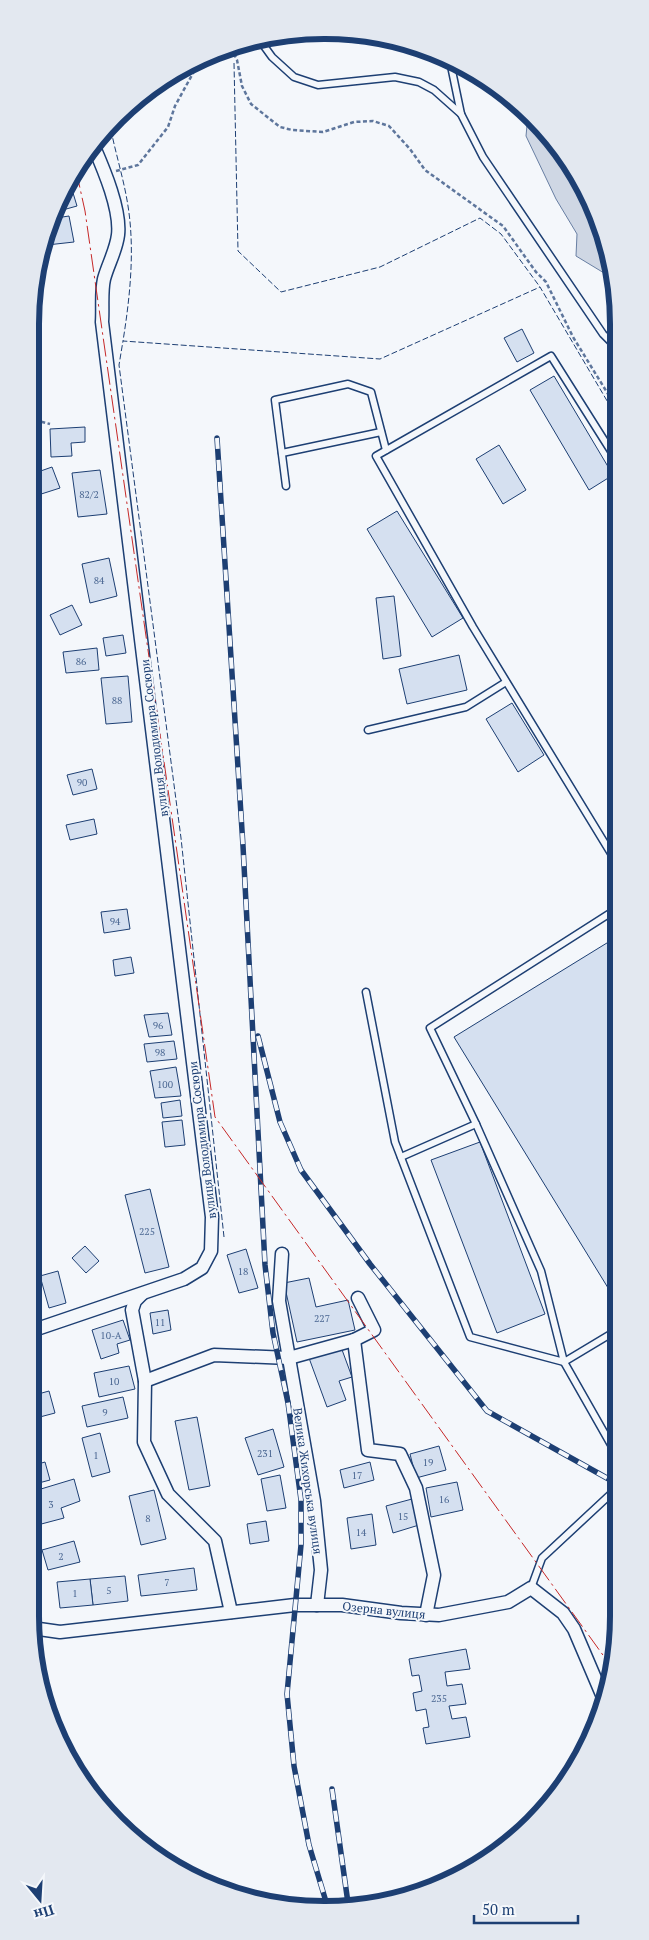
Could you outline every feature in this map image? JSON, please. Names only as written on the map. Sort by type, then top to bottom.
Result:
[{"type":"street","name":"вулиця Володимира Сосюри","points":[[97,153],[106,174],[116,213],[119,234],[114,256],[104,280],[102,322],[212,1217],[211,1251],[202,1268],[184,1279],[142,1294]]},
{"type":"street","name":"Велика Жихорська вулиця","points":[[282,1254],[280,1301],[315,1511],[321,1570],[317,1605]]},
{"type":"street","points":[[39,1327],[142,1294]]},
{"type":"street","points":[[142,1294],[135,1301],[132,1310],[145,1380],[144,1442],[168,1494],[215,1541],[231,1612]]},
{"type":"street","points":[[145,1380],[214,1355],[289,1358],[354,1340],[374,1330],[358,1298]]},
{"type":"street","points":[[354,1340],[368,1450],[400,1454],[416,1488],[434,1576],[426,1615]]},
{"type":"street","points":[[531,1588],[563,1614],[574,1629],[600,1691]]},
{"type":"street","name":"Озерна вулиця","points":[[39,1629],[60,1632],[295,1605],[342,1605],[439,1616],[508,1602],[531,1588]]},
{"type":"lane","points":[[263,45],[272,57],[294,77],[318,86],[395,77],[419,82],[434,90],[461,114]]},
{"type":"lane","points":[[452,68],[461,114],[488,165],[610,340]]},
{"type":"lane","points":[[610,449],[551,356],[376,456],[473,628],[610,852]]},
{"type":"lane","points":[[286,486],[275,400],[348,384],[371,392],[386,450]]},
{"type":"lane","points":[[282,452],[381,432]]},
{"type":"lane","points":[[368,730],[466,707],[506,682]]},
{"type":"lane","points":[[610,913],[430,1028],[476,1124],[541,1271],[564,1362],[610,1443]]},
{"type":"lane","points":[[366,992],[396,1142],[470,1337],[564,1362],[610,1334]]},
{"type":"lane","points":[[401,1157],[476,1124]]},
{"type":"lane","points":[[531,1588],[542,1558],[610,1496]]},
{"type":"path","points":[[232,54],[237,60],[242,86],[251,104],[280,127],[292,130],[323,132],[354,122],[373,121],[389,126],[406,144],[425,170],[503,226],[546,282],[573,337],[610,397]]},
{"type":"path","points":[[106,174],[138,165],[168,127],[175,106],[195,70]]},
{"type":"path","points":[[39,421],[50,424]]},
{"type":"shaded area","points":[[527,122],[551,151],[572,182],[581,198],[595,233],[606,274],[576,256],[577,234],[556,199],[526,136]]},
{"type":"building","points":[[72,190],[77,206],[63,210]]},
{"type":"building","points":[[69,216],[74,242],[50,245],[54,233],[60,217]]},
{"type":"building","points":[[522,329],[534,353],[517,362],[504,338]]},
{"type":"building","points":[[554,376],[610,470],[610,477],[589,490],[530,390]]},
{"type":"building","points":[[85,427],[85,442],[71,443],[72,456],[51,457],[50,429]]},
{"type":"building","points":[[499,445],[526,490],[503,504],[476,459]]},
{"type":"building","points":[[52,467],[60,488],[39,495],[39,472]]},
{"type":"building","points":[[100,470],[107,514],[78,517],[72,473]]},
{"type":"building","points":[[397,511],[463,618],[432,637],[367,529]]},
{"type":"building","points":[[109,558],[117,596],[90,603],[82,564]]},
{"type":"building","points":[[394,596],[401,656],[383,659],[376,598]]},
{"type":"building","points":[[72,605],[82,625],[60,635],[50,615]]},
{"type":"building","points":[[123,635],[126,653],[106,656],[103,638]]},
{"type":"building","points":[[97,648],[99,670],[66,673],[63,652]]},
{"type":"building","points":[[459,655],[467,690],[407,704],[399,669]]},
{"type":"building","points":[[128,676],[132,722],[106,724],[101,678]]},
{"type":"building","points":[[512,703],[544,755],[518,772],[486,719]]},
{"type":"building","points":[[92,769],[97,789],[73,795],[67,775]]},
{"type":"building","points":[[94,819],[97,834],[70,840],[66,825]]},
{"type":"building","points":[[127,909],[130,929],[104,933],[101,912]]},
{"type":"building","points":[[610,941],[610,1291],[454,1037]]},
{"type":"building","points":[[131,957],[134,973],[115,976],[113,960]]},
{"type":"building","points":[[168,1013],[172,1035],[149,1037],[144,1015]]},
{"type":"building","points":[[174,1041],[177,1059],[147,1062],[144,1044]]},
{"type":"building","points":[[176,1067],[181,1096],[155,1098],[150,1071]]},
{"type":"building","points":[[180,1100],[182,1116],[163,1118],[161,1103]]},
{"type":"building","points":[[182,1120],[185,1145],[165,1147],[162,1122]]},
{"type":"building","points":[[480,1142],[545,1314],[497,1333],[431,1160]]},
{"type":"building","points":[[150,1189],[169,1267],[145,1273],[125,1195]]},
{"type":"building","points":[[85,1246],[99,1261],[86,1273],[72,1258]]},
{"type":"building","points":[[246,1249],[258,1288],[239,1293],[227,1255]]},
{"type":"building","points":[[58,1271],[66,1303],[49,1308],[40,1276]]},
{"type":"building","points":[[309,1278],[316,1307],[348,1300],[355,1330],[297,1342],[284,1283]]},
{"type":"building","points":[[168,1310],[171,1330],[153,1334],[150,1313]]},
{"type":"building","points":[[123,1320],[130,1340],[117,1344],[119,1353],[101,1359],[92,1330]]},
{"type":"building","points":[[341,1347],[352,1377],[339,1381],[346,1400],[327,1407],[309,1358]]},
{"type":"building","points":[[129,1366],[135,1389],[99,1397],[94,1373]]},
{"type":"building","points":[[49,1391],[55,1413],[39,1417],[39,1394]]},
{"type":"building","points":[[123,1397],[128,1418],[87,1427],[82,1406]]},
{"type":"building","points":[[197,1417],[210,1486],[189,1490],[175,1421]]},
{"type":"building","points":[[273,1429],[284,1467],[258,1475],[245,1438]]},
{"type":"building","points":[[100,1433],[110,1472],[92,1477],[82,1438]]},
{"type":"building","points":[[439,1446],[446,1470],[416,1478],[410,1454]]},
{"type":"building","points":[[45,1462],[50,1480],[39,1483],[39,1464]]},
{"type":"building","points":[[370,1462],[374,1480],[344,1488],[340,1470]]},
{"type":"building","points":[[280,1475],[286,1508],[267,1511],[261,1479]]},
{"type":"building","points":[[74,1479],[80,1501],[61,1508],[64,1518],[39,1525],[39,1490]]},
{"type":"building","points":[[457,1482],[463,1510],[431,1517],[426,1488]]},
{"type":"building","points":[[154,1490],[166,1539],[141,1545],[129,1496]]},
{"type":"building","points":[[412,1499],[419,1525],[393,1533],[386,1506]]},
{"type":"building","points":[[372,1514],[376,1545],[351,1549],[347,1518]]},
{"type":"building","points":[[266,1521],[269,1541],[250,1544],[247,1524]]},
{"type":"building","points":[[74,1541],[80,1562],[48,1570],[42,1550]]},
{"type":"building","points":[[194,1568],[197,1590],[141,1596],[138,1575]]},
{"type":"building","points":[[125,1576],[128,1601],[93,1605],[90,1579]]},
{"type":"building","points":[[90,1579],[93,1605],[60,1608],[57,1582]]},
{"type":"building","points":[[466,1649],[470,1669],[445,1672],[447,1686],[462,1684],[466,1704],[449,1706],[452,1719],[466,1717],[470,1737],[426,1744],[423,1728],[429,1727],[426,1709],[416,1711],[413,1693],[422,1691],[419,1675],[412,1676],[409,1659]]},
{"type":"railway","points":[[217,438],[243,846],[265,1265],[273,1333],[288,1403],[301,1500],[301,1545],[287,1694],[294,1766],[309,1845],[326,1901]]},
{"type":"railway","points":[[258,1036],[280,1122],[301,1170],[370,1264],[487,1411],[610,1480]]},
{"type":"railway","points":[[332,1789],[348,1901]]},
{"type":"fence","points":[[234,63],[238,251],[281,292],[380,267],[480,218],[501,234],[540,287]]},
{"type":"fence","points":[[112,134],[126,196],[131,239],[130,291],[123,341]]},
{"type":"fence","points":[[224,1237],[181,838],[119,365],[123,341],[380,359],[540,287],[610,406]]},
{"type":"power","points":[[78,180],[85,211],[215,1117],[607,1660]]}]
